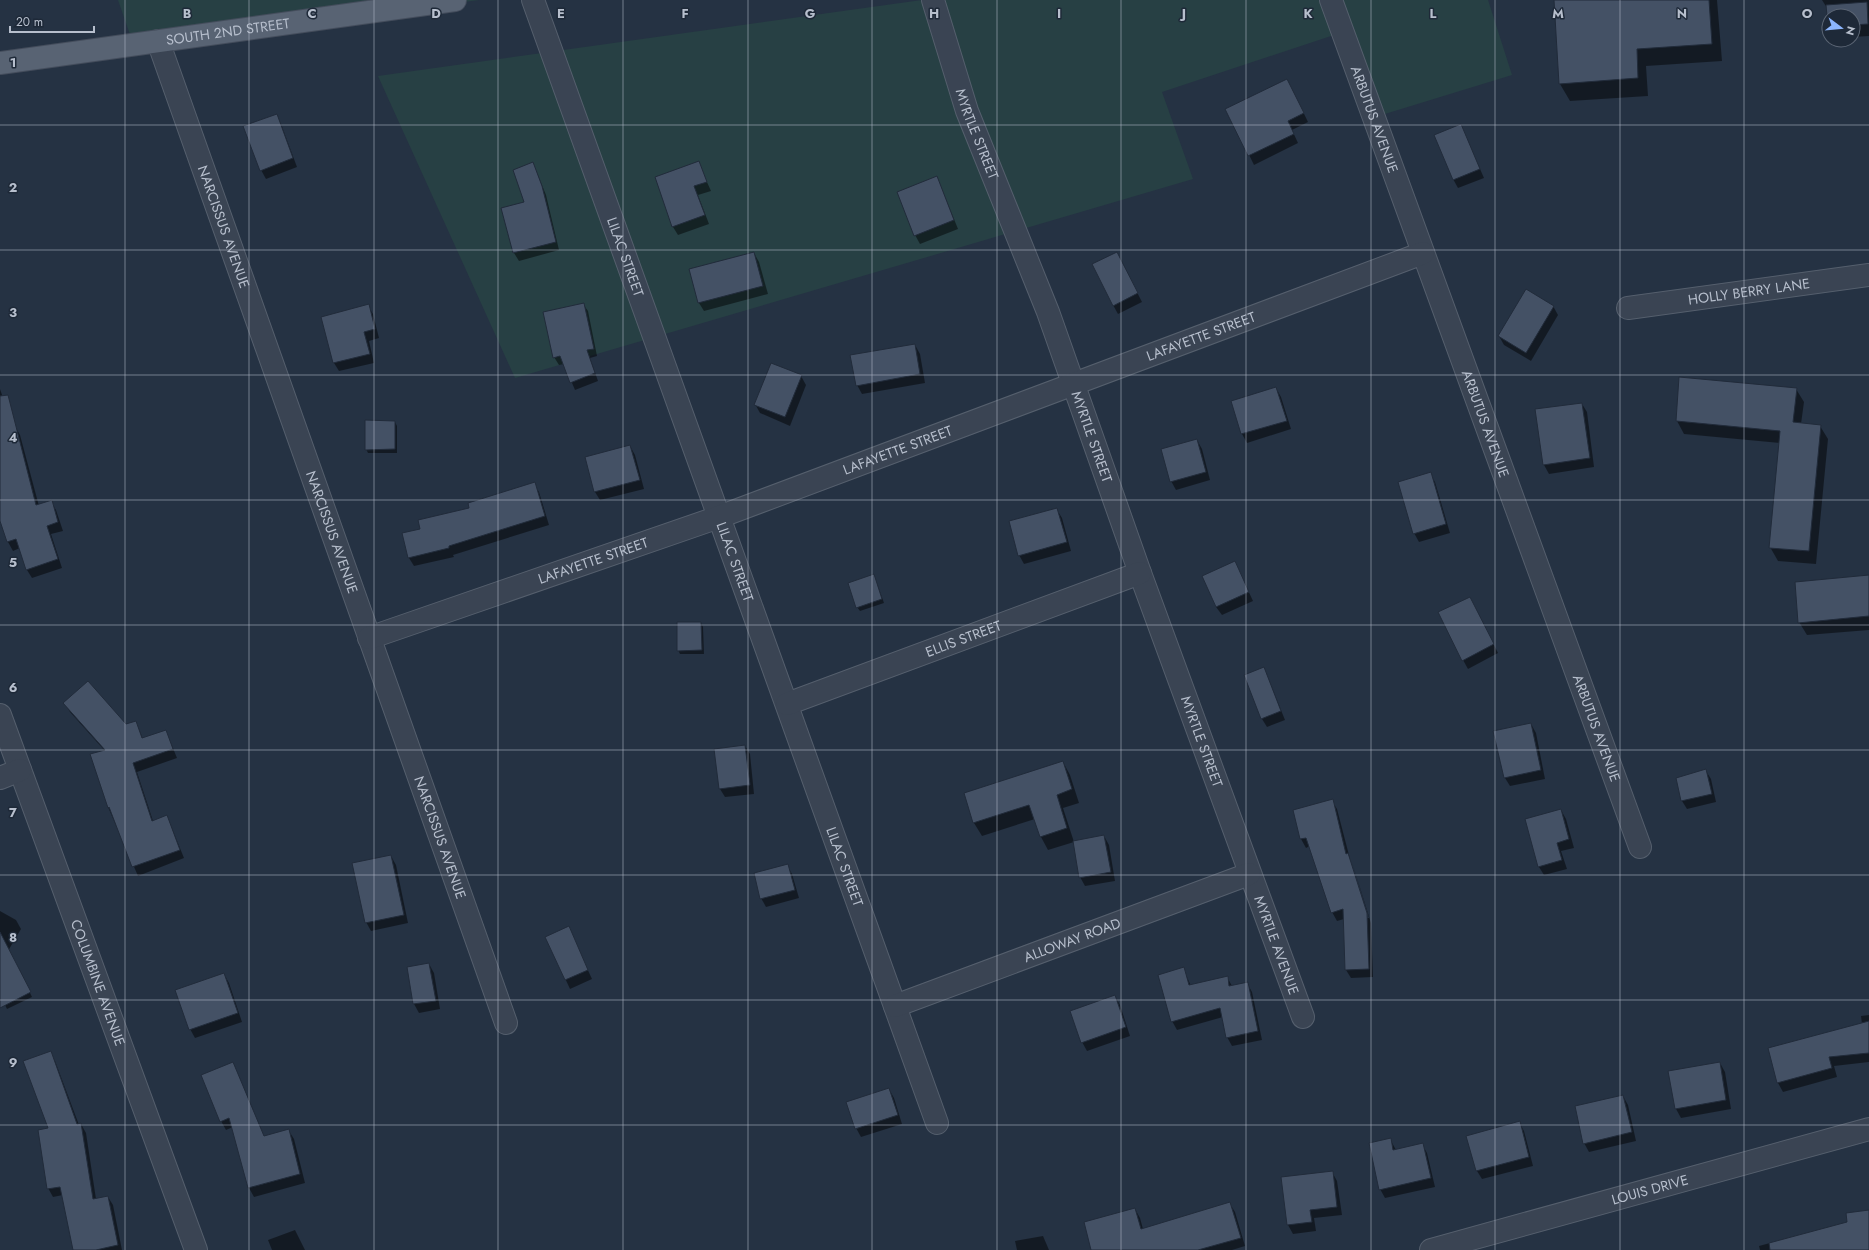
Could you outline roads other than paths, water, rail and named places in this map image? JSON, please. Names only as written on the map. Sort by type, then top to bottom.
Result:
[{"type":"main road","name":"SOUTH 2ND STREET","points":[[0,64],[455,0]]},
{"type":"street","name":"LILAC STREET","points":[[533,0],[720,516],[937,1123]]},
{"type":"street","name":"MYRTLE STREET","points":[[933,0],[967,111],[1048,312],[1140,573],[1249,874]]},
{"type":"street","name":"ARBUTUS AVENUE","points":[[1331,0],[1640,847]]},
{"type":"street","name":"NARCISSUS AVENUE","points":[[158,41],[506,1023]]},
{"type":"street","name":"LAFAYETTE STREET","points":[[369,638],[720,516],[1423,253]]},
{"type":"street","name":"HOLLY BERRY LANE","points":[[1628,308],[1869,275]]},
{"type":"street","name":"ELLIS STREET","points":[[786,704],[1140,573]]},
{"type":"street","name":"COLUMBINE AVENUE","points":[[0,715],[196,1250]]},
{"type":"street","points":[[0,778],[20,770]]},
{"type":"street","name":"ALLOWAY ROAD","points":[[895,1006],[1249,874]]},
{"type":"street","name":"MYRTLE AVENUE","points":[[1249,874],[1303,1017]]},
{"type":"street","name":"LOUIS DRIVE","points":[[1431,1250],[1869,1128]]}]
